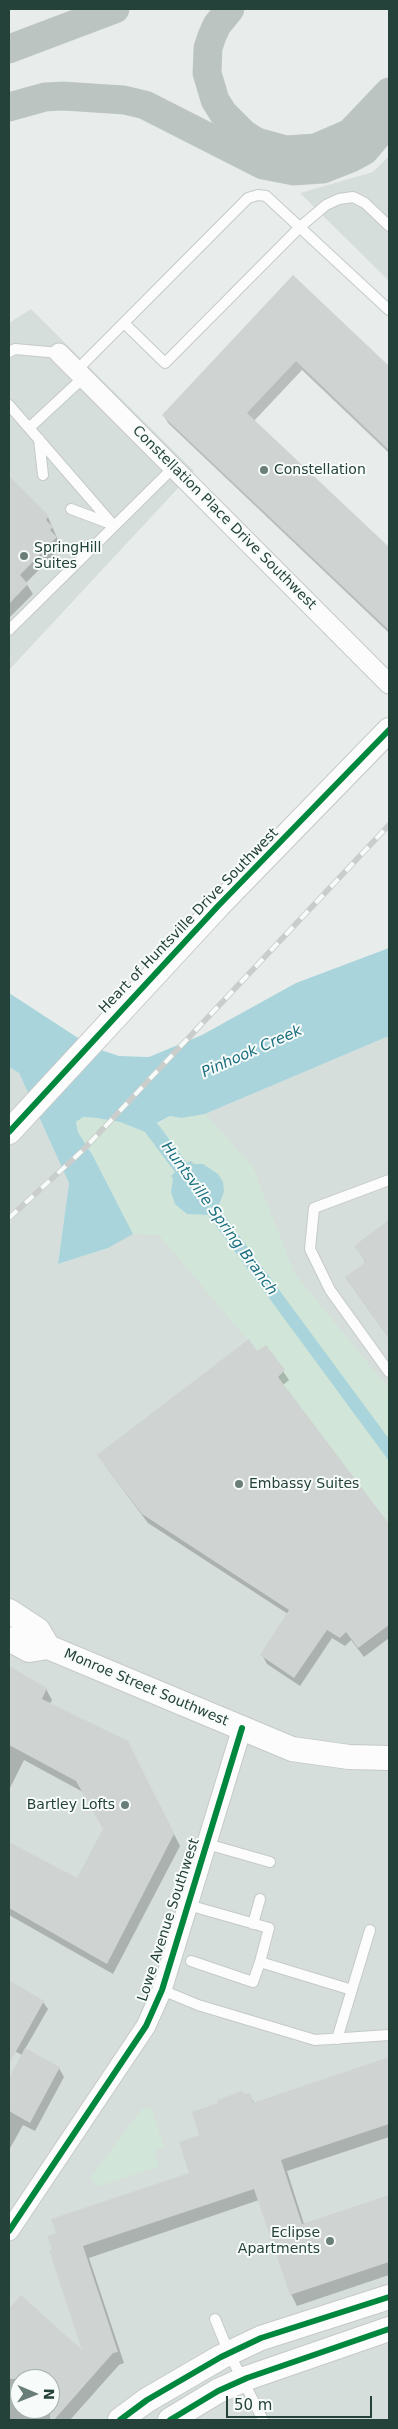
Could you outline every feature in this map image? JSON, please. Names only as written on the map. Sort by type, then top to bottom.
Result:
[{"type":"highway","points":[[9,49],[115,9]]},
{"type":"highway","points":[[230,9],[217,25],[212,36],[208,48],[207,73],[215,100],[223,113],[244,134],[257,142],[286,150],[316,148],[350,133],[389,92]]},
{"type":"highway","points":[[9,108],[45,97],[63,96],[124,100],[145,105],[263,165],[294,171],[323,169],[351,158],[364,151],[389,122]]},
{"type":"street","name":"Constellation Place Drive Southwest","points":[[59,353],[389,684]]},
{"type":"street","name":"Heart of Huntsville Drive Southwest","points":[[16,1124],[218,906],[389,730]]},
{"type":"street","name":"Monroe Street Southwest","points":[[9,1611],[38,1630],[48,1647]]},
{"type":"street","name":"Monroe Street Southwest","points":[[9,1639],[29,1650],[48,1647],[292,1749],[349,1757],[389,1758]]},
{"type":"street","name":"Lowe Avenue Southwest","points":[[9,2231],[146,2026],[162,1990],[242,1728]]},
{"type":"street","points":[[120,2420],[147,2400],[229,2353],[261,2338],[389,2297]]},
{"type":"street","points":[[170,2420],[218,2391],[242,2380],[389,2329]]},
{"type":"lane","points":[[30,428],[124,323],[248,198],[266,196],[389,310]]},
{"type":"lane","points":[[124,323],[165,363],[300,227],[326,204],[339,199],[353,197],[365,203],[389,226]]},
{"type":"lane","points":[[9,352],[15,349],[59,353]]},
{"type":"lane","points":[[9,405],[114,526]]},
{"type":"lane","points":[[39,439],[42,476]]},
{"type":"lane","points":[[9,630],[174,467]]},
{"type":"lane","points":[[71,509],[114,526]]},
{"type":"lane","points":[[389,1180],[314,1208],[310,1249],[330,1290],[389,1372]]},
{"type":"lane","points":[[207,1844],[270,1862]]},
{"type":"lane","points":[[253,1924],[260,1899]]},
{"type":"lane","points":[[188,1905],[269,1928],[253,1982],[191,1961]]},
{"type":"lane","points":[[338,2039],[370,1930]]},
{"type":"lane","points":[[260,1962],[352,1990]]},
{"type":"lane","points":[[162,1990],[198,2006],[316,2040],[389,2035]]},
{"type":"lane","points":[[216,2319],[229,2353],[263,2420]]},
{"type":"shaded area","points":[[389,156],[389,281],[300,193],[373,172]]},
{"type":"shaded area","points":[[31,309],[194,471],[9,670],[9,323]]},
{"type":"shaded area","points":[[389,1036],[389,2420],[9,2420],[9,1067],[19,1073],[69,1183],[58,1264],[108,1248],[181,1118],[205,1114]]},
{"type":"green space","points":[[205,1114],[253,1167],[294,1273],[389,1389],[389,1524],[278,1377],[285,1370],[266,1345],[257,1351],[159,1235],[133,1234],[93,1156],[78,1132],[76,1122],[82,1117],[96,1118],[120,1122],[145,1132],[170,1116],[181,1118]]},
{"type":"green space","points":[[151,2107],[164,2147],[154,2151],[159,2166],[99,2186],[90,2179],[141,2110]]},
{"type":"water","points":[[389,948],[389,1036],[205,1114],[181,1118],[170,1116],[157,1123],[187,1163],[191,1161],[194,1164],[203,1164],[218,1174],[223,1182],[224,1192],[218,1207],[389,1439],[389,1461],[208,1215],[187,1214],[175,1204],[171,1192],[173,1179],[171,1176],[175,1172],[145,1132],[120,1122],[96,1118],[83,1117],[76,1122],[78,1132],[93,1156],[133,1234],[108,1248],[58,1264],[69,1183],[19,1073],[9,1067],[9,993],[92,1047],[119,1056],[149,1057],[202,1035],[296,983]]},
{"type":"building","name":"Constellation","points":[[293,275],[389,366],[389,450],[296,361],[247,413],[389,547],[389,630],[162,415]]},
{"type":"building","name":"SpringHill Suites","points":[[9,476],[49,516],[46,520],[53,527],[50,530],[57,537],[20,575],[28,584],[9,604]]},
{"type":"building","points":[[389,1220],[389,1338],[345,1277],[366,1262],[354,1246]]},
{"type":"building","name":"Embassy Suites","points":[[249,1339],[257,1351],[266,1345],[285,1370],[278,1377],[389,1524],[389,1625],[358,1648],[346,1632],[340,1638],[327,1630],[294,1678],[260,1655],[289,1610],[142,1514],[97,1455]]},
{"type":"building","name":"Bartley Lofts","points":[[9,1666],[47,1688],[42,1699],[128,1741],[174,1834],[107,1964],[9,1908],[9,1842],[77,1878],[103,1829],[76,1781],[9,1745]]},
{"type":"building","points":[[9,1980],[44,2001],[9,2064]]},
{"type":"building","points":[[25,2048],[60,2067],[30,2123],[9,2111],[9,2078]]},
{"type":"building","name":"Eclipse Apartments","points":[[389,2057],[389,2124],[281,2160],[302,2224],[389,2195],[389,2262],[290,2295],[254,2189],[83,2246],[118,2352],[113,2353],[60,2413],[60,2369],[10,2369],[9,2379],[9,2309],[21,2295],[82,2350],[49,2250],[52,2249],[47,2236],[56,2233],[51,2219],[189,2173],[179,2142],[199,2135],[192,2112],[218,2103],[217,2100],[242,2091],[244,2094],[250,2093],[253,2103]]},
{"type":"railway","points":[[9,1218],[82,1151],[389,825]]},
{"type":"cycle path","points":[[9,1132],[218,906],[389,730]]},
{"type":"cycle path","points":[[9,2231],[146,2026],[162,1990],[242,1728]]},
{"type":"cycle path","points":[[120,2420],[147,2400],[221,2357],[261,2338],[389,2297]]},
{"type":"cycle path","points":[[170,2420],[218,2391],[247,2378],[389,2329]]},
{"type":"place","name":"Constellation","points":[[264,470]]},
{"type":"place","name":"SpringHill Suites","points":[[24,556]]},
{"type":"place","name":"Embassy Suites","points":[[239,1484]]},
{"type":"place","name":"Bartley Lofts","points":[[125,1805]]},
{"type":"place","name":"Eclipse Apartments","points":[[330,2241]]},
{"type":"water label","name":"Pinhook Creek","points":[[252,1052]]},
{"type":"water label","name":"Huntsville Spring Branch","points":[[219,1219]]}]
